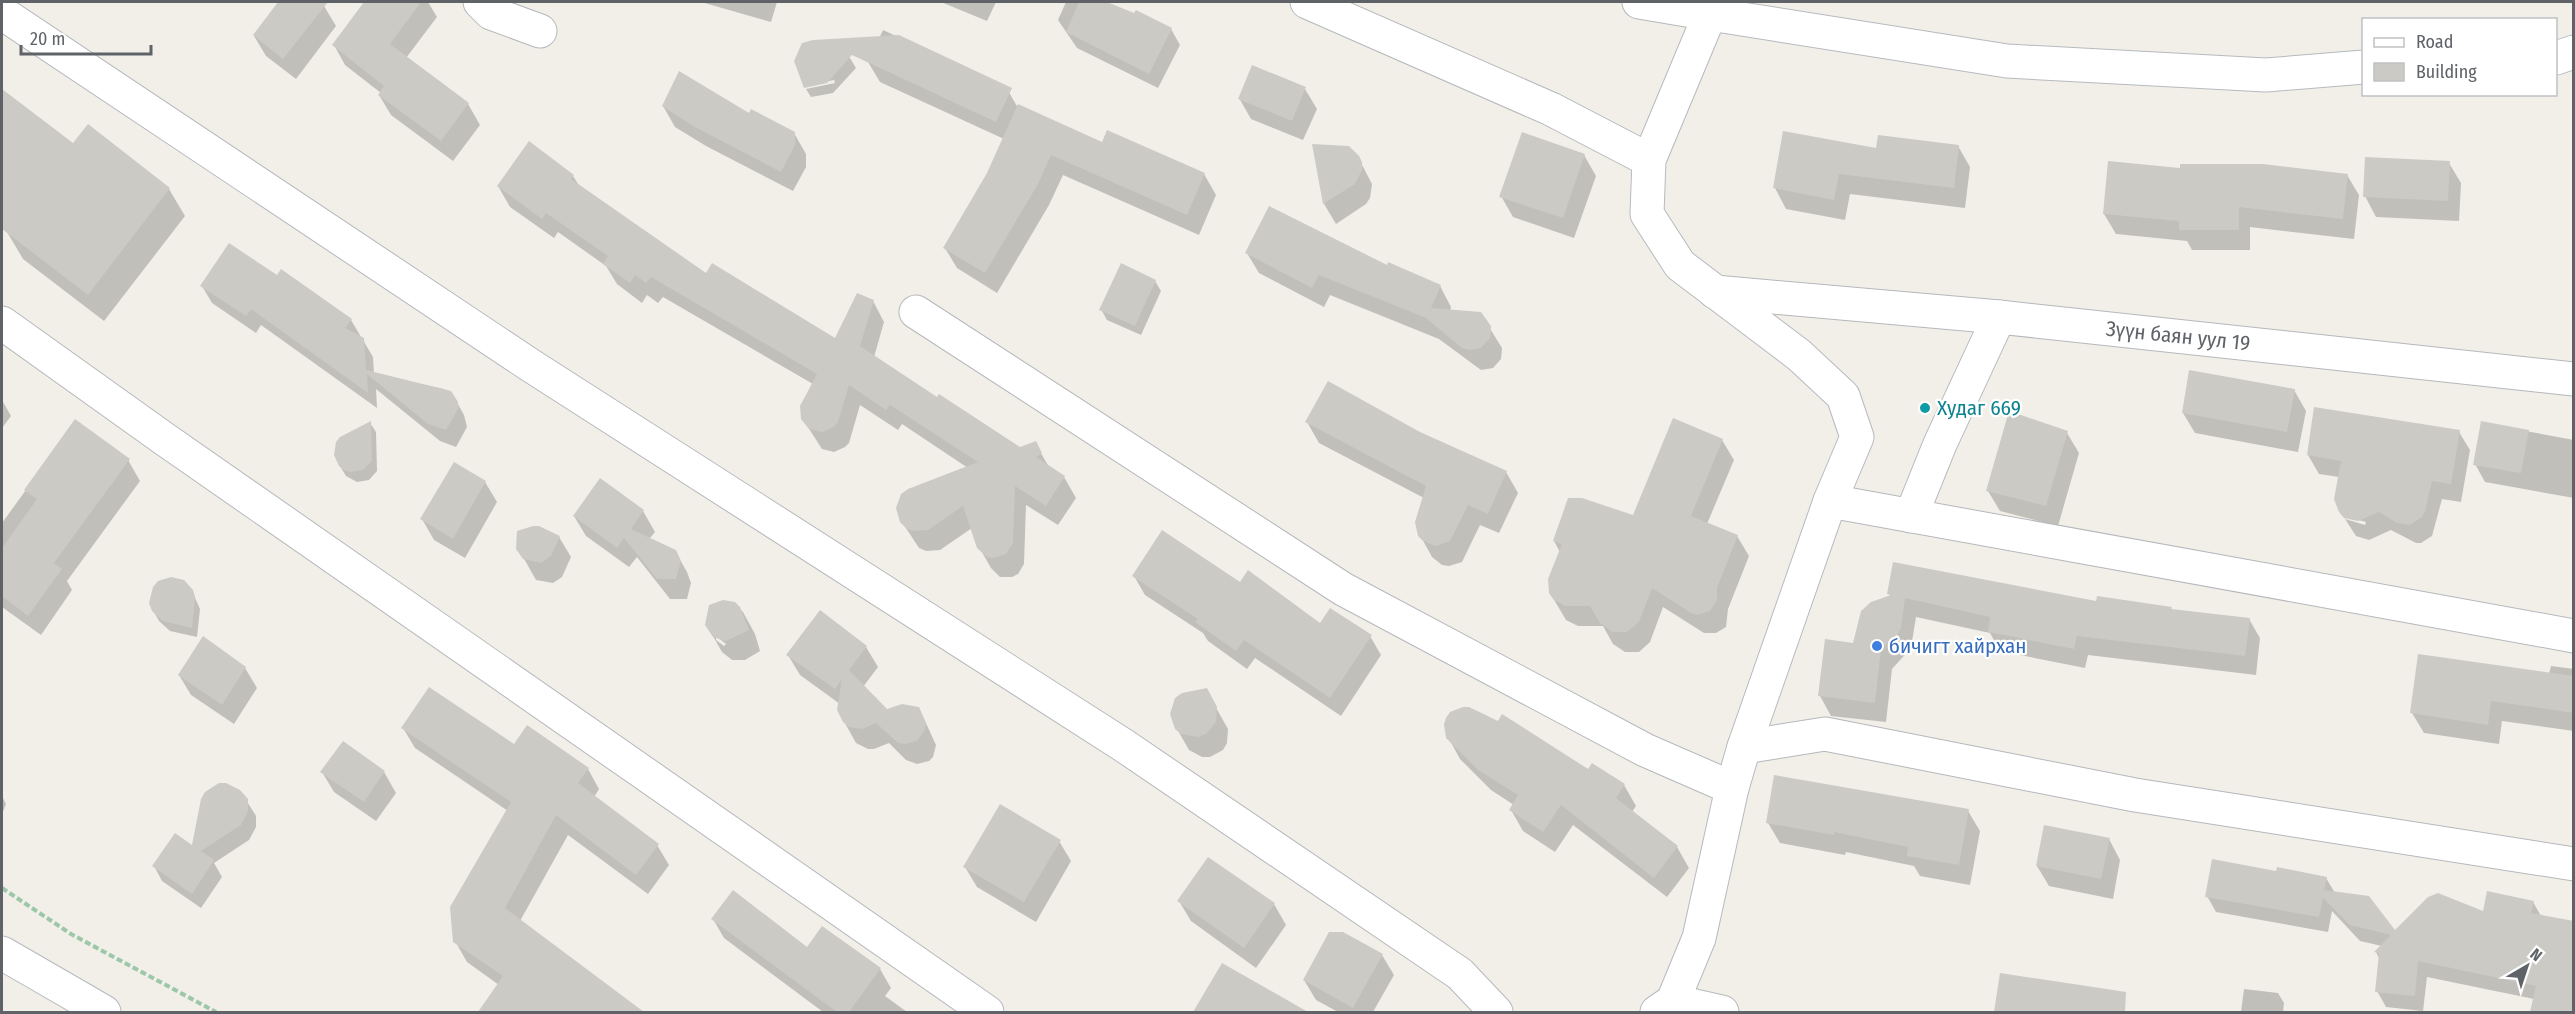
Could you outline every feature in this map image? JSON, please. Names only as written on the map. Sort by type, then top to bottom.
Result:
[{"type":"street","points":[[480,2],[491,13],[540,31]]},
{"type":"street","points":[[1307,2],[1551,109],[1649,160]]},
{"type":"street","points":[[1639,2],[1712,8],[2007,62],[2266,75],[2362,67]]},
{"type":"street","points":[[1712,8],[1649,160],[1647,214],[1680,265],[1799,355],[1843,396],[1857,437],[1830,501],[1744,747],[1732,788],[1699,938],[1665,1007],[1722,1012]]},
{"type":"street","points":[[2,13],[530,365],[1123,746],[1460,974],[1496,1012]]},
{"type":"street","points":[[2557,58],[2574,52]]},
{"type":"street","name":"Зүүн баян уул 19","points":[[1715,291],[1999,316],[2574,379]]},
{"type":"street","points":[[916,312],[1343,589],[1645,750],[1732,788]]},
{"type":"street","points":[[1911,516],[1940,444],[1999,316]]},
{"type":"street","points":[[2,323],[987,1012]]},
{"type":"street","points":[[1830,501],[2574,636]]},
{"type":"street","points":[[1744,747],[1825,734],[2135,795],[2574,864]]},
{"type":"street","points":[[2,953],[104,1012]]},
{"type":"path","points":[[2,888],[71,934],[216,1012]]},
{"type":"building","points":[[278,2],[328,2],[283,59],[253,35]]},
{"type":"building","points":[[364,2],[421,2],[390,44],[469,103],[441,141],[378,95],[384,86],[332,45]]},
{"type":"building","points":[[1079,2],[1107,2],[1134,13],[1136,10],[1172,28],[1149,74],[1066,32]]},
{"type":"building","points":[[899,35],[1012,88],[996,122],[852,55],[827,83],[804,88],[794,61],[802,43],[813,40]]},
{"type":"building","points":[[1252,65],[1306,87],[1292,121],[1238,99]]},
{"type":"building","points":[[679,71],[749,113],[751,109],[795,132],[795,145],[781,172],[693,126],[662,106]]},
{"type":"building","points":[[2,89],[73,143],[88,124],[170,188],[88,295],[2,229]]},
{"type":"building","points":[[1018,104],[1102,142],[1107,130],[1205,173],[1187,215],[1051,155],[1038,184],[985,273],[943,248],[987,173]]},
{"type":"building","points":[[1783,131],[1876,148],[1878,135],[1959,145],[1954,188],[1839,174],[1834,200],[1773,188]]},
{"type":"building","points":[[1522,132],[1585,154],[1563,218],[1499,197]]},
{"type":"building","points":[[529,141],[574,175],[571,179],[706,273],[712,263],[835,338],[857,293],[874,300],[860,346],[937,397],[939,394],[1020,447],[1036,441],[1042,453],[1036,457],[1065,476],[1046,506],[1015,486],[1013,543],[1006,554],[994,558],[987,557],[977,548],[963,506],[928,530],[913,531],[906,528],[900,522],[896,508],[901,494],[908,489],[978,462],[890,405],[886,410],[849,385],[838,422],[834,427],[822,432],[809,429],[801,419],[800,406],[817,374],[651,277],[646,283],[635,275],[630,283],[603,264],[608,256],[546,213],[542,219],[497,186]]},
{"type":"building","points":[[1312,144],[1349,146],[1362,162],[1362,170],[1355,184],[1323,204]]},
{"type":"building","points":[[2365,157],[2450,161],[2448,201],[2363,197]]},
{"type":"building","points":[[2108,161],[2180,168],[2180,164],[2263,164],[2348,174],[2343,219],[2239,207],[2239,230],[2179,230],[2179,221],[2103,214]]},
{"type":"building","points":[[1269,206],[1387,265],[1388,262],[1441,285],[1431,308],[1481,312],[1491,326],[1490,338],[1481,348],[1469,350],[1462,348],[1426,318],[1319,275],[1312,288],[1245,253]]},
{"type":"building","points":[[229,243],[277,275],[281,269],[352,319],[345,328],[364,338],[366,370],[451,391],[458,402],[458,409],[446,430],[428,424],[367,374],[368,393],[251,309],[246,316],[200,286]]},
{"type":"building","points":[[1121,263],[1156,280],[1135,326],[1099,310]]},
{"type":"building","points":[[2189,370],[2295,389],[2287,432],[2182,413]]},
{"type":"building","points":[[1328,381],[1420,432],[1507,471],[1488,514],[1468,505],[1450,541],[1436,546],[1423,541],[1418,536],[1415,522],[1426,486],[1305,422]]},
{"type":"building","points":[[2314,407],[2460,430],[2451,484],[2432,481],[2422,517],[2410,525],[2397,523],[2379,512],[2358,521],[2344,518],[2334,499],[2341,461],[2307,455]]},
{"type":"building","points":[[2009,411],[2068,431],[2046,506],[1986,491]]},
{"type":"building","points":[[1673,418],[1723,439],[1691,516],[1738,535],[1717,588],[1717,600],[1710,611],[1697,615],[1691,613],[1652,588],[1639,622],[1627,632],[1612,632],[1600,623],[1590,606],[1565,606],[1553,599],[1549,593],[1548,579],[1562,544],[1553,541],[1568,498],[1582,498],[1633,515]]},
{"type":"building","points":[[75,419],[130,459],[54,563],[62,569],[28,616],[2,596],[2,548],[37,499],[24,490]]},
{"type":"building","points":[[371,421],[372,461],[363,470],[350,472],[344,470],[339,466],[334,455],[336,442],[340,437]]},
{"type":"building","points":[[2481,421],[2529,430],[2521,473],[2473,465]]},
{"type":"building","points":[[454,462],[486,481],[453,539],[420,519]]},
{"type":"building","points":[[600,478],[644,510],[631,529],[676,550],[681,561],[676,579],[657,579],[624,538],[617,548],[573,516]]},
{"type":"building","points":[[539,526],[560,536],[551,556],[541,563],[523,559],[516,549],[517,531]]},
{"type":"building","points":[[1162,530],[1240,582],[1248,570],[1320,623],[1330,608],[1372,635],[1330,698],[1244,640],[1236,651],[1195,622],[1198,619],[1132,576]]},
{"type":"building","points":[[1893,562],[2096,601],[2097,596],[2172,607],[2171,609],[2250,618],[2245,656],[2077,636],[2074,649],[1988,632],[1990,617],[1905,598],[1901,628],[1897,635],[1881,649],[1875,703],[1818,696],[1825,639],[1853,643],[1861,611],[1871,602],[1891,595],[1887,594]]},
{"type":"building","points":[[171,577],[184,580],[193,590],[195,597],[192,628],[163,621],[152,611],[149,603],[153,587],[158,581]]},
{"type":"building","points":[[723,600],[735,602],[740,607],[749,630],[726,641],[713,637],[705,625],[709,605]]},
{"type":"building","points":[[820,610],[867,646],[849,670],[887,709],[902,704],[919,707],[926,723],[925,730],[917,741],[898,743],[876,723],[862,729],[849,727],[843,722],[837,710],[842,679],[835,689],[786,655]]},
{"type":"building","points":[[203,636],[246,667],[222,705],[178,675]]},
{"type":"building","points":[[2418,654],[2574,676],[2574,713],[2491,701],[2488,725],[2410,713]]},
{"type":"building","points":[[429,687],[514,744],[527,725],[589,768],[578,783],[659,844],[636,875],[556,815],[505,908],[644,1012],[478,1012],[503,976],[453,942],[450,907],[511,802],[401,728]]},
{"type":"building","points":[[1207,688],[1217,707],[1216,722],[1206,734],[1198,737],[1181,734],[1175,729],[1170,714],[1175,698],[1182,693]]},
{"type":"building","points":[[1469,707],[1498,721],[1502,714],[1588,769],[1592,763],[1625,784],[1616,798],[1678,846],[1654,878],[1561,805],[1543,832],[1509,810],[1518,795],[1478,770],[1446,738],[1444,724],[1446,718],[1450,712]]},
{"type":"building","points":[[343,741],[385,771],[364,802],[320,772]]},
{"type":"building","points":[[1774,775],[1969,809],[1959,865],[1907,856],[1908,847],[1834,832],[1834,835],[1766,823]]},
{"type":"building","points":[[219,783],[226,783],[240,790],[248,799],[248,811],[241,825],[201,851],[214,860],[192,894],[152,866],[175,833],[192,845],[201,799],[205,792]]},
{"type":"building","points":[[1000,804],[1061,840],[1024,902],[963,867]]},
{"type":"building","points":[[2044,825],[2110,838],[2101,879],[2036,866]]},
{"type":"building","points":[[1208,857],[1275,903],[1244,948],[1177,901]]},
{"type":"building","points":[[2212,859],[2276,871],[2277,867],[2327,877],[2324,890],[2369,896],[2395,930],[2428,897],[2438,893],[2483,911],[2487,891],[2534,901],[2531,913],[2574,921],[2574,1012],[2530,1012],[2536,986],[2418,961],[2415,996],[2375,992],[2379,953],[2374,952],[2391,935],[2350,925],[2323,898],[2319,917],[2205,897]]},
{"type":"building","points":[[733,890],[807,947],[822,926],[881,968],[849,1012],[837,1012],[711,919]]},
{"type":"building","points":[[1329,932],[1343,932],[1383,954],[1353,1008],[1303,980]]},
{"type":"building","points":[[1222,963],[1308,1012],[1193,1012]]},
{"type":"building","points":[[2000,973],[2126,992],[2125,1012],[1994,1012]]},
{"type":"place","name":"Худаг 669","points":[[1925,408]]},
{"type":"place","name":"бичигт хайрхан","points":[[1877,646]]}]
